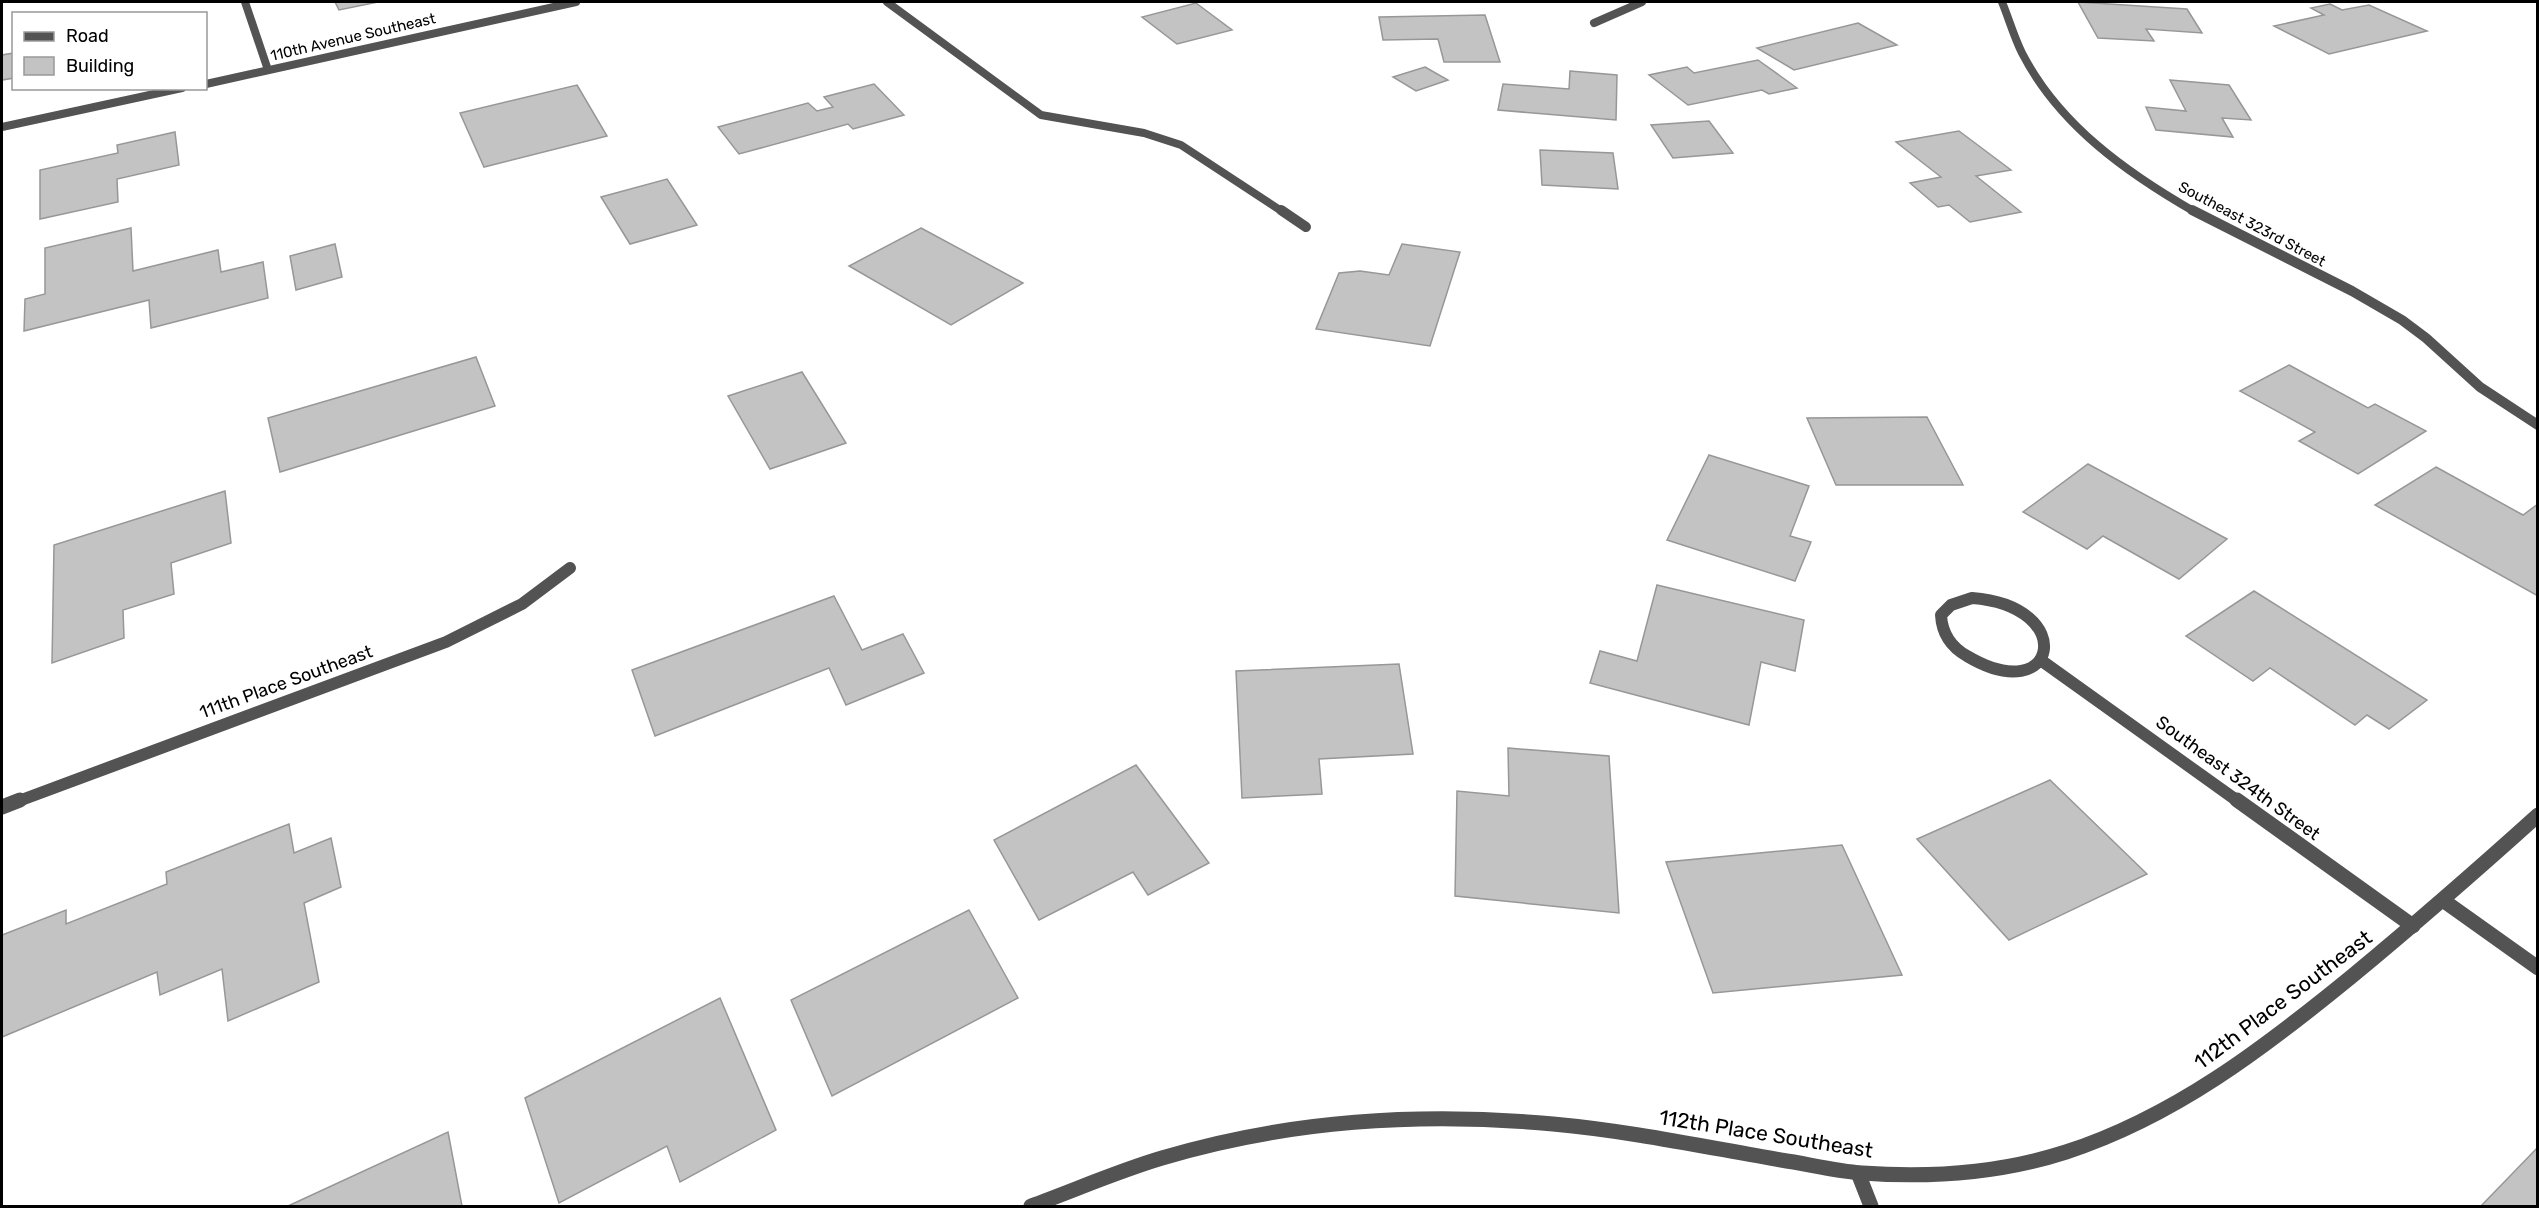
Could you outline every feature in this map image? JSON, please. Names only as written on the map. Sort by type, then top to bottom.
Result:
[{"type":"street","points":[[245,2],[268,70]]},
{"type":"street","name":"110th Avenue Southeast","points":[[207,84],[576,2]]},
{"type":"street","points":[[887,2],[1041,115],[1144,133],[1181,145],[1306,227]]},
{"type":"street","points":[[1594,23],[1642,2]]},
{"type":"street","name":"Southeast 323rd Street","points":[[2002,2],[2024,56],[2061,110],[2121,167],[2193,210],[2352,291],[2401,319],[2429,340],[2486,392],[2538,425]]},
{"type":"street","points":[[2,127],[173,90]]},
{"type":"street","name":"111th Place Southeast","points":[[2,807],[446,642],[522,604],[570,568]]},
{"type":"street","points":[[1989,599],[2008,605],[2024,613],[2037,625],[2045,637],[2047,650],[2042,661],[2019,671],[2002,671],[1986,667],[1956,650],[1946,639],[1941,627],[1941,617],[1946,608],[1957,601],[1989,599]]},
{"type":"street","name":"Southeast 324th Street","points":[[2042,661],[2413,926]]},
{"type":"street","name":"112th Place Southeast","points":[[1031,1206],[1161,1159],[1223,1142],[1290,1129],[1374,1119],[1470,1119],[1601,1129],[1858,1173],[1910,1174],[1984,1171],[2066,1152],[2151,1118],[2202,1089],[2256,1053],[2444,901],[2538,816]]},
{"type":"street","points":[[2444,901],[2538,968]]},
{"type":"street","points":[[1858,1173],[1871,1206]]},
{"type":"building","points":[[335,2],[378,2],[339,10]]},
{"type":"building","points":[[2078,2],[2187,9],[2202,33],[2146,29],[2154,41],[2098,38]]},
{"type":"building","points":[[1196,3],[1232,30],[1177,44],[1142,17]]},
{"type":"building","points":[[2330,4],[2342,10],[2369,5],[2427,31],[2329,54],[2274,26],[2324,15],[2311,8]]},
{"type":"building","points":[[1485,15],[1500,62],[1444,62],[1438,39],[1383,40],[1379,17]]},
{"type":"building","points":[[1858,23],[1897,45],[1794,70],[1757,48]]},
{"type":"building","points":[[12,53],[12,78],[2,80],[2,55]]},
{"type":"building","points":[[1758,60],[1797,88],[1769,94],[1762,90],[1688,105],[1649,75],[1687,67],[1694,73]]},
{"type":"building","points":[[1425,67],[1448,80],[1416,91],[1393,77]]},
{"type":"building","points":[[1570,71],[1617,75],[1616,120],[1498,110],[1503,84],[1569,89]]},
{"type":"building","points":[[2170,80],[2229,85],[2251,120],[2222,118],[2233,137],[2156,130],[2146,107],[2186,111]]},
{"type":"building","points":[[874,84],[904,115],[853,129],[848,124],[739,154],[718,127],[808,103],[817,111],[833,107],[824,97]]},
{"type":"building","points":[[577,85],[607,136],[484,167],[460,113]]},
{"type":"building","points":[[1709,121],[1733,153],[1673,158],[1651,125]]},
{"type":"building","points":[[1959,131],[2011,170],[1976,176],[2021,212],[1970,222],[1949,205],[1938,207],[1910,183],[1941,177],[1896,142]]},
{"type":"building","points":[[175,132],[179,165],[117,179],[118,202],[40,219],[40,170],[118,153],[117,145]]},
{"type":"building","points":[[1540,150],[1613,153],[1618,189],[1542,185]]},
{"type":"building","points":[[667,179],[697,225],[630,244],[601,197]]},
{"type":"building","points":[[131,228],[133,271],[218,250],[221,272],[263,262],[268,298],[151,328],[149,300],[24,331],[25,299],[45,294],[45,248]]},
{"type":"building","points":[[921,228],[1023,283],[951,325],[849,266]]},
{"type":"building","points":[[335,244],[342,277],[296,290],[290,256]]},
{"type":"building","points":[[1402,244],[1460,252],[1430,346],[1316,329],[1339,273],[1360,271],[1389,275]]},
{"type":"building","points":[[476,357],[495,406],[280,472],[268,418]]},
{"type":"building","points":[[2289,365],[2368,408],[2375,404],[2426,431],[2358,474],[2299,441],[2315,432],[2240,391]]},
{"type":"building","points":[[802,372],[846,443],[770,469],[728,396]]},
{"type":"building","points":[[1927,417],[1963,485],[1836,485],[1807,418]]},
{"type":"building","points":[[1709,455],[1809,486],[1790,536],[1811,542],[1795,581],[1667,540]]},
{"type":"building","points":[[2088,464],[2227,539],[2179,579],[2103,536],[2087,549],[2023,512]]},
{"type":"building","points":[[2436,467],[2523,515],[2538,504],[2538,596],[2375,505]]},
{"type":"building","points":[[225,491],[231,543],[171,563],[174,594],[123,610],[124,638],[52,663],[54,545]]},
{"type":"building","points":[[1657,585],[1804,620],[1795,671],[1761,662],[1749,725],[1590,683],[1600,651],[1637,661]]},
{"type":"building","points":[[2254,591],[2427,700],[2389,729],[2367,715],[2355,725],[2270,668],[2253,681],[2186,636]]},
{"type":"building","points":[[834,596],[862,650],[903,634],[924,673],[846,705],[829,668],[655,736],[632,670]]},
{"type":"building","points":[[1399,664],[1413,754],[1319,759],[1322,794],[1242,798],[1236,671]]},
{"type":"building","points":[[1508,748],[1609,756],[1619,913],[1455,896],[1457,791],[1509,796]]},
{"type":"building","points":[[1136,765],[1209,863],[1148,895],[1133,872],[1039,920],[994,840]]},
{"type":"building","points":[[2050,780],[2147,874],[2009,940],[1917,839]]},
{"type":"building","points":[[289,824],[294,853],[331,838],[341,887],[304,903],[319,982],[228,1021],[222,969],[160,995],[157,972],[2,1037],[2,935],[66,910],[66,924],[167,884],[166,872]]},
{"type":"building","points":[[1842,845],[1902,975],[1713,993],[1666,862]]},
{"type":"building","points":[[969,910],[1018,998],[832,1096],[791,1000]]},
{"type":"building","points":[[720,998],[776,1130],[680,1182],[667,1146],[559,1203],[525,1098]]},
{"type":"building","points":[[448,1132],[462,1206],[288,1206]]},
{"type":"building","points":[[2538,1147],[2538,1206],[2481,1206]]}]
